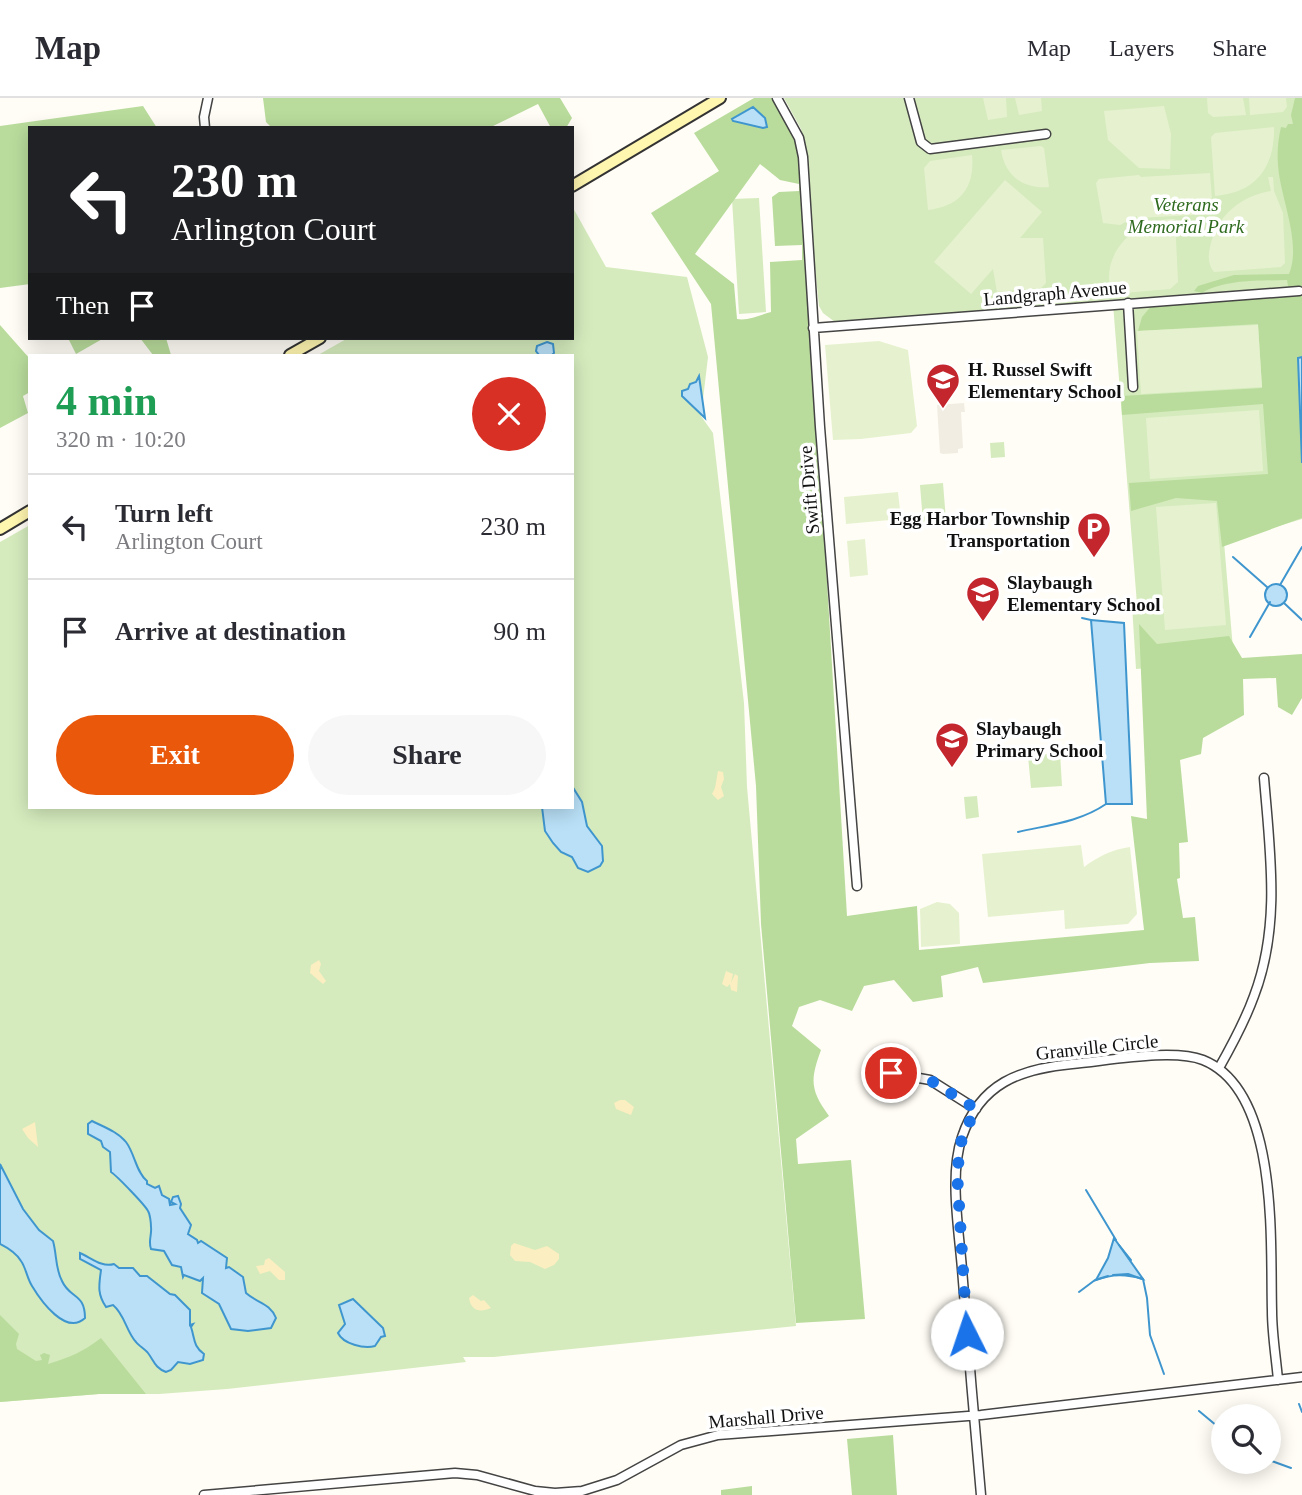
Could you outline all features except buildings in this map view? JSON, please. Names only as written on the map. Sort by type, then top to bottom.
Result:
[{"type":"main road","points":[[574,185],[720,98]]},
{"type":"main road","points":[[292,354],[316,340]]},
{"type":"main road","points":[[0,529],[28,512]]},
{"type":"street","points":[[205,126],[208,98]]},
{"type":"street","name":"Swift Drive","points":[[777,98],[799,138],[802,153],[813,328],[857,886]]},
{"type":"street","points":[[909,98],[921,142],[930,149],[1046,134]]},
{"type":"street","name":"Landgraph Avenue","points":[[813,328],[1298,291]]},
{"type":"street","points":[[1128,303],[1133,387]]},
{"type":"street","points":[[1219,1069],[1255,996],[1268,947],[1272,881],[1264,778]]},
{"type":"street","name":"Granville Circle","points":[[981,1495],[957,1172],[962,1137],[976,1109],[987,1095],[1010,1079],[1043,1067],[1180,1055],[1202,1060],[1219,1069],[1238,1087],[1250,1107],[1264,1160],[1272,1243],[1272,1324],[1278,1380]]},
{"type":"street","points":[[891,1073],[930,1080],[976,1109]]},
{"type":"street","name":"Marshall Drive","points":[[204,1495],[462,1472],[530,1490],[566,1493],[607,1484],[669,1450],[705,1437],[973,1415],[1302,1377]]},
{"type":"green space","points":[[263,98],[560,98],[572,118],[567,126],[550,126],[538,104],[493,126],[270,126],[266,122]]},
{"type":"green space","points":[[754,98],[778,98],[795,125],[805,214],[847,916],[917,906],[919,950],[1144,930],[1131,816],[1147,819],[1139,624],[1157,644],[1229,636],[1242,658],[1302,654],[1302,698],[1292,715],[1278,707],[1276,678],[1243,679],[1244,715],[1203,738],[1201,754],[1180,760],[1188,842],[1179,843],[1180,878],[1177,879],[1183,918],[1195,917],[1199,961],[1150,963],[983,983],[978,967],[941,976],[943,997],[913,1002],[894,980],[864,986],[852,1011],[820,1000],[799,1007],[792,1026],[821,1050],[814,1084],[818,1099],[829,1116],[796,1139],[798,1164],[851,1160],[865,1319],[796,1323],[761,924],[756,786],[711,304],[651,213],[719,171],[694,133]],"holes":[[[760,164],[780,180],[799,184],[799,191],[779,192],[772,197],[775,246],[802,245],[802,260],[770,262],[771,312],[737,319],[734,284],[695,254]]]},
{"type":"green space","name":"Veterans Memorial Park","points":[[784,98],[1302,98],[1302,519],[1224,542],[1234,661],[1136,669],[1132,605],[1137,604],[1113,304],[934,318],[933,314],[835,322],[823,313],[819,306],[801,129]]},
{"type":"green space","points":[[983,98],[1006,98],[1007,117],[988,120]]},
{"type":"green space","points":[[1015,98],[1041,98],[1042,111],[1019,115]]},
{"type":"green space","points":[[1207,98],[1243,98],[1246,115],[1213,117],[1208,113]]},
{"type":"green space","points":[[1249,98],[1286,98],[1287,107],[1283,112],[1250,115]]},
{"type":"green space","points":[[1295,98],[1302,98],[1302,518],[1222,547],[1217,501],[1176,498],[1131,511],[1129,483],[1268,474],[1263,404],[1122,415],[1121,396],[1262,388],[1258,324],[1138,331],[1142,317],[1152,305],[1297,289],[1288,286],[1287,280],[1243,282],[1221,285],[1202,293],[1194,291],[1198,286],[1234,275],[1289,274],[1292,234],[1278,165],[1278,141],[1281,127],[1286,128],[1288,124],[1293,124],[1291,115]]},
{"type":"green space","points":[[143,106],[156,126],[28,126],[28,284],[0,288],[0,126]]},
{"type":"green space","points":[[1164,106],[1171,134],[1170,169],[1139,168],[1108,140],[1104,111]]},
{"type":"green space","points":[[1274,127],[1271,154],[1260,175],[1242,190],[1215,196],[1211,137],[1215,133]]},
{"type":"green space","points":[[1041,146],[1044,148],[1049,187],[1031,186],[1017,179],[1007,167],[1001,150]]},
{"type":"green space","points":[[972,155],[971,177],[963,193],[949,204],[928,210],[924,168],[930,161]]},
{"type":"green space","points":[[1210,173],[1213,214],[1137,216],[1120,225],[1103,223],[1096,183],[1099,179]]},
{"type":"green space","points":[[1268,177],[1273,177],[1274,191],[1283,213],[1285,263],[1281,267],[1214,272],[1209,254],[1218,225],[1240,202],[1271,191]]},
{"type":"green space","points":[[1005,180],[1042,212],[1020,238],[1043,238],[1046,283],[1041,288],[997,292],[993,269],[971,294],[934,262]]},
{"type":"green space","points":[[759,198],[766,312],[739,314],[732,199]]},
{"type":"green space","points":[[574,210],[606,267],[687,277],[708,357],[701,416],[713,433],[744,703],[747,787],[796,1326],[494,1357],[463,1357],[466,1362],[227,1389],[159,1394],[99,1394],[0,1402],[0,542],[28,526],[28,809],[574,809],[574,354],[320,354],[344,340],[574,340]]},
{"type":"green space","points":[[1175,219],[1178,282],[1170,289],[1112,294],[1110,265],[1115,252],[1124,241],[1147,225]]},
{"type":"green space","points":[[0,325],[28,357],[28,393],[23,396],[28,413],[0,428]]},
{"type":"green space","points":[[1258,325],[1262,387],[1141,394],[1137,331]]},
{"type":"green space","points":[[69,340],[100,340],[76,354]]},
{"type":"green space","points":[[142,340],[167,340],[171,354],[152,354]]},
{"type":"green space","points":[[879,341],[908,350],[917,426],[911,433],[833,440],[825,345]]},
{"type":"green space","points":[[1259,410],[1263,471],[1150,479],[1146,418]]},
{"type":"green space","points":[[1004,442],[1005,457],[991,458],[990,443]]},
{"type":"green space","points":[[943,483],[946,520],[923,522],[920,485]]},
{"type":"green space","points":[[898,492],[901,519],[846,524],[844,497]]},
{"type":"green space","points":[[1216,503],[1226,625],[1165,630],[1156,507]]},
{"type":"green space","points":[[865,539],[868,575],[850,577],[847,541]]},
{"type":"green space","points":[[1060,753],[1062,786],[1031,788],[1028,756]]},
{"type":"green space","points":[[977,796],[979,817],[966,819],[964,797]]},
{"type":"green space","points":[[1081,845],[1084,867],[1106,854],[1130,847],[1137,914],[1128,924],[1065,929],[1064,910],[988,917],[982,854]]},
{"type":"green space","points":[[937,902],[950,904],[959,913],[960,944],[921,947],[920,909]]},
{"type":"green space","points":[[0,1315],[19,1334],[17,1349],[36,1361],[42,1360],[40,1355],[44,1353],[50,1355],[48,1364],[76,1354],[101,1338],[146,1394],[99,1394],[0,1402]]},
{"type":"green space","points":[[893,1435],[897,1495],[852,1495],[847,1439]]},
{"type":"green space","points":[[752,1486],[752,1495],[721,1495],[721,1490]]},
{"type":"sand","points":[[718,771],[723,772],[721,787],[724,796],[718,800],[712,794]]},
{"type":"sand","points":[[319,960],[319,971],[326,981],[323,984],[310,973],[311,965]]},
{"type":"sand","points":[[726,971],[733,974],[731,983],[735,974],[738,976],[737,992],[731,990],[730,984],[727,987],[722,984]]},
{"type":"sand","points":[[625,1100],[634,1107],[631,1115],[616,1109],[614,1103]]},
{"type":"sand","points":[[35,1122],[38,1147],[22,1129]]},
{"type":"sand","points":[[514,1243],[535,1250],[547,1246],[559,1254],[559,1259],[545,1269],[530,1262],[515,1261],[510,1255]]},
{"type":"sand","points":[[269,1258],[285,1272],[285,1280],[279,1280],[270,1271],[260,1274],[256,1266],[264,1265]]},
{"type":"sand","points":[[473,1295],[481,1301],[484,1300],[491,1308],[474,1308],[469,1298]]},
{"type":"shaded area","points":[[964,403],[965,412],[961,412],[963,448],[958,449],[958,453],[940,453],[937,405]]},
{"type":"water","points":[[753,107],[765,118],[767,127],[733,121],[732,119]]},
{"type":"water","points":[[547,342],[553,344],[554,353],[538,354],[537,346]]},
{"type":"water","points":[[1302,357],[1302,463],[1298,358]]},
{"type":"water","points":[[699,376],[705,418],[682,396],[682,391],[696,382]]},
{"type":"water","points":[[1276,584],[1284,587],[1287,595],[1284,603],[1276,606],[1268,603],[1265,595],[1268,587]]},
{"type":"water","points":[[1091,620],[1124,623],[1132,804],[1106,804]]},
{"type":"water","points":[[574,789],[582,802],[587,826],[602,846],[603,861],[600,866],[588,872],[578,868],[572,857],[561,852],[545,831],[542,809],[574,809]]},
{"type":"water","points":[[92,1121],[123,1138],[147,1184],[155,1188],[159,1186],[162,1195],[169,1199],[170,1205],[175,1204],[171,1202],[173,1197],[178,1196],[180,1208],[191,1225],[188,1234],[198,1243],[201,1241],[227,1258],[226,1268],[229,1267],[243,1277],[246,1293],[273,1313],[276,1318],[271,1328],[248,1331],[231,1329],[219,1304],[202,1293],[203,1278],[200,1281],[184,1275],[183,1277],[181,1267],[172,1265],[164,1251],[151,1249],[149,1212],[111,1172],[110,1152],[103,1147],[101,1141],[88,1134],[88,1124]]},
{"type":"water","points":[[0,1164],[23,1209],[39,1230],[53,1241],[57,1266],[65,1287],[83,1304],[85,1318],[78,1322],[62,1320],[41,1300],[19,1258],[0,1244]]},
{"type":"water","points":[[1114,1238],[1143,1279],[1119,1275],[1096,1280],[1108,1258]]},
{"type":"water","points":[[80,1253],[101,1263],[114,1264],[119,1268],[133,1268],[140,1276],[147,1276],[175,1295],[190,1310],[190,1325],[193,1324],[191,1327],[195,1342],[204,1354],[203,1360],[190,1364],[178,1362],[166,1372],[159,1368],[133,1338],[117,1309],[113,1305],[106,1307],[100,1294],[101,1270],[80,1259]]},
{"type":"water","points":[[353,1299],[383,1328],[385,1336],[381,1337],[375,1346],[354,1345],[338,1333],[345,1324],[339,1305]]},
{"type":"waterway","points":[[1280,585],[1302,547]]},
{"type":"waterway","points":[[1233,557],[1267,587]]},
{"type":"waterway","points":[[1250,637],[1270,602]]},
{"type":"waterway","points":[[1284,603],[1302,620]]},
{"type":"waterway","points":[[1082,618],[1091,620]]},
{"type":"waterway","points":[[1018,832],[1075,819],[1106,804]]},
{"type":"waterway","points":[[1086,1190],[1116,1240]]},
{"type":"waterway","points":[[1119,1245],[1131,1260]]},
{"type":"waterway","points":[[1113,1275],[1128,1274],[1142,1279]]},
{"type":"waterway","points":[[1079,1292],[1095,1280],[1108,1276]]},
{"type":"waterway","points":[[1143,1279],[1150,1335],[1164,1374]]},
{"type":"waterway","points":[[1299,1404],[1302,1412]]},
{"type":"waterway","points":[[1199,1411],[1211,1421]]},
{"type":"waterway","points":[[1281,1464],[1291,1468]]},
{"type":"place","name":"H. Russel Swift Elementary School","points":[[943,410]]},
{"type":"place","name":"Egg Harbor Township Transportation","points":[[1094,559]]},
{"type":"place","name":"Slaybaugh Elementary School","points":[[983,623]]},
{"type":"place","name":"Slaybaugh Primary School","points":[[952,769]]},
{"type":"route","points":[[891,1073],[916,1076],[941,1084],[976,1109],[962,1137],[957,1172],[967,1334]]}]
